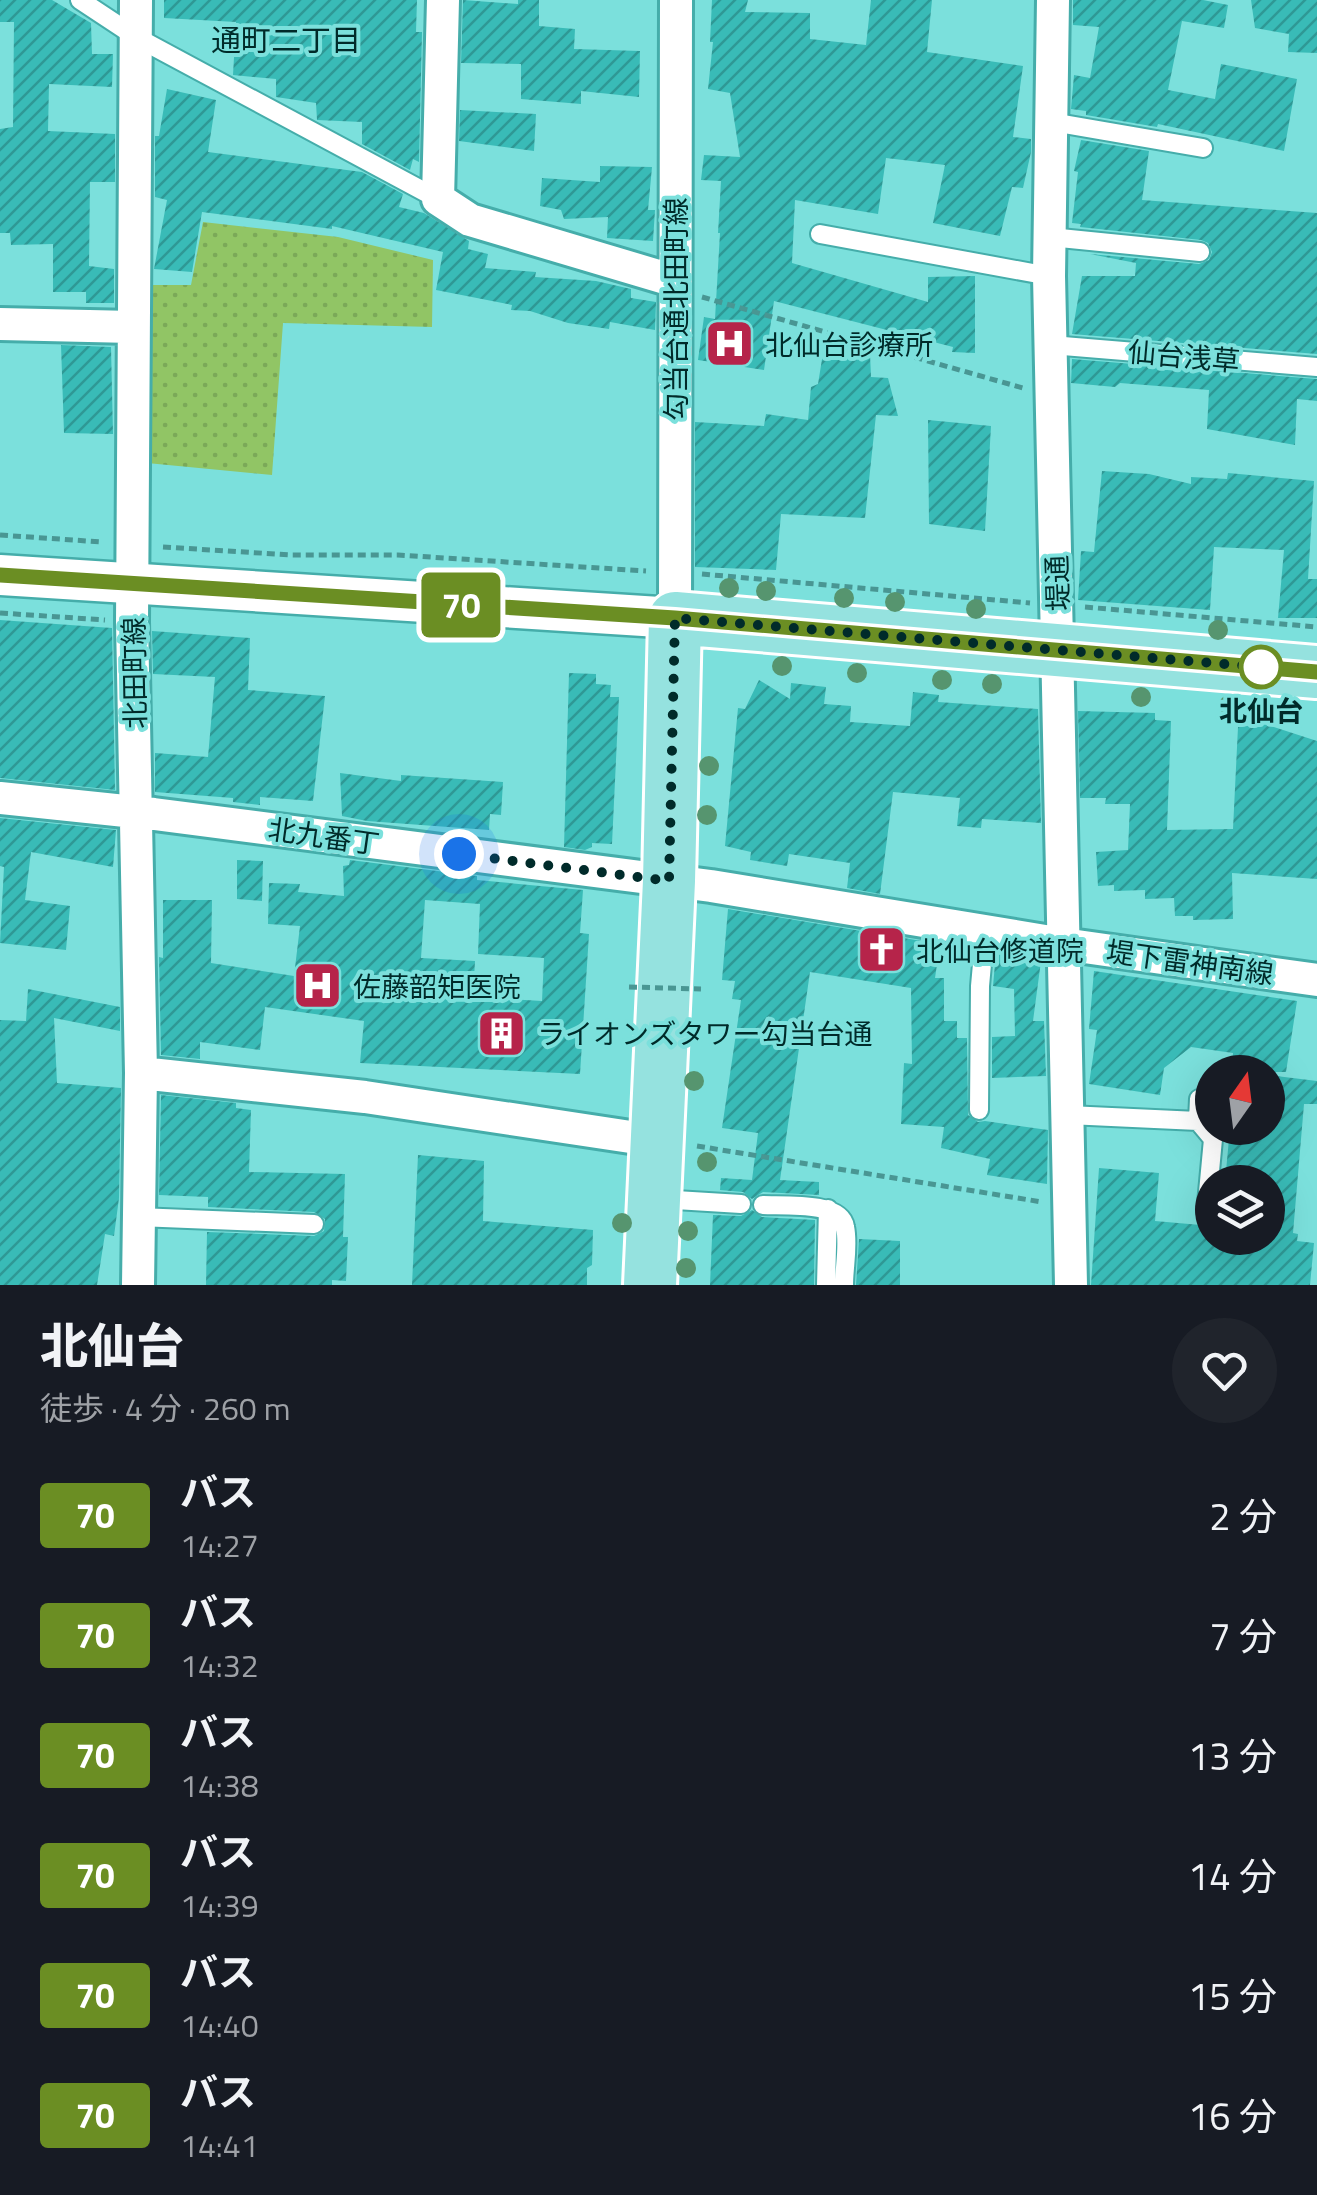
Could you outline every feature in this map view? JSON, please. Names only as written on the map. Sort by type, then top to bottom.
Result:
[{"type":"main road","points":[[650,1285],[654,1199],[676,1143],[669,881],[675,587],[1058,620],[1317,672]]},
{"type":"street","name":"北田町線","points":[[136,0],[133,584],[141,1073],[138,1285]]},
{"type":"street","points":[[444,0],[438,199],[470,220],[675,285]]},
{"type":"street","name":"勾当台通北田町線","points":[[675,587],[676,0]]},
{"type":"street","name":"堤通","points":[[1054,0],[1049,276],[1071,1285]]},
{"type":"street","points":[[0,324],[133,327]]},
{"type":"street","points":[[0,575],[133,584],[675,587]]},
{"type":"street","name":"北九番丁","points":[[0,798],[669,881],[1063,944]]},
{"type":"street","name":"堤下雷神南線","points":[[1063,944],[1317,980]]},
{"type":"street","points":[[141,1073],[365,1097],[676,1143]]},
{"type":"lane","points":[[80,0],[136,37],[438,199]]},
{"type":"lane","points":[[1052,122],[1203,148]]},
{"type":"lane","points":[[820,234],[1049,276]]},
{"type":"lane","points":[[1050,237],[1200,252]]},
{"type":"lane","name":"仙台浅草","points":[[1051,345],[1317,367]]},
{"type":"lane","points":[[979,1110],[980,986],[986,931]]},
{"type":"lane","points":[[1068,1115],[1195,1121]]},
{"type":"lane","points":[[654,1199],[741,1204]]},
{"type":"lane","points":[[763,1205],[828,1209],[840,1215],[846,1225],[844,1285]]},
{"type":"lane","points":[[826,1285],[828,1209]]},
{"type":"lane","points":[[138,1217],[314,1224]]},
{"type":"path","points":[[675,285],[1052,396]]},
{"type":"path","points":[[0,535],[112,543]]},
{"type":"path","points":[[155,546],[292,555],[398,555],[675,587],[1058,620],[1317,627]]},
{"type":"path","points":[[0,613],[108,620]]},
{"type":"path","points":[[629,987],[702,989]]},
{"type":"path","points":[[676,1143],[1069,1207]]},
{"type":"green space","points":[[203,222],[338,237],[433,260],[432,327],[283,323],[272,475],[147,463],[138,285],[191,285]]},
{"type":"building","points":[[0,0],[52,0],[91,23],[92,54],[113,54],[112,87],[49,84],[48,131],[115,134],[115,182],[90,182],[89,266],[114,269],[114,303],[86,303],[86,292],[53,292],[53,244],[11,245],[10,233],[0,233],[0,129],[13,127],[14,22],[0,22]]},
{"type":"building","points":[[164,0],[417,0],[416,32],[422,32],[419,162],[413,159],[410,170],[362,144],[362,122],[317,120],[316,103],[276,97],[276,79],[233,75],[236,22],[164,18]]},
{"type":"building","points":[[463,0],[518,4],[518,0],[539,0],[539,26],[575,29],[574,49],[640,51],[639,97],[581,91],[581,104],[521,99],[521,64],[461,63]]},
{"type":"building","points":[[712,0],[748,0],[745,12],[810,13],[810,39],[866,45],[871,0],[932,0],[927,52],[1023,66],[1013,137],[1031,139],[1031,152],[1023,188],[1012,187],[1000,236],[933,223],[945,165],[886,158],[878,214],[795,200],[792,263],[928,302],[928,277],[975,276],[975,353],[952,352],[953,347],[774,301],[764,370],[698,360],[704,317],[715,319],[720,233],[721,181],[701,180],[704,155],[740,157],[730,93],[708,89]]},
{"type":"building","points":[[1073,0],[1203,0],[1228,5],[1224,28],[1182,21],[1168,90],[1215,99],[1221,64],[1297,79],[1284,151],[1071,109],[1074,75],[1090,78],[1099,27],[1073,25]]},
{"type":"building","points":[[1251,0],[1317,0],[1317,53],[1288,52],[1289,34],[1255,28]]},
{"type":"building","points":[[167,89],[216,100],[208,152],[362,172],[403,194],[399,207],[424,213],[469,241],[468,249],[488,254],[485,268],[536,272],[535,277],[596,281],[631,289],[631,298],[656,302],[655,330],[610,322],[609,329],[568,323],[530,311],[511,310],[512,305],[436,290],[443,252],[332,226],[202,212],[192,272],[154,269],[167,200],[155,197],[155,136],[159,136]]},
{"type":"building","points":[[460,110],[536,114],[534,151],[459,141]]},
{"type":"building","points":[[1081,140],[1149,151],[1142,200],[1317,213],[1317,354],[1072,334],[1082,276],[1135,276],[1136,263],[1090,254],[1199,264],[1209,260],[1212,252],[1208,243],[1201,240],[1072,223],[1078,172],[1074,171]]},
{"type":"building","points":[[600,166],[652,167],[648,210],[655,210],[653,241],[607,238],[608,217],[564,219],[561,210],[540,206],[542,178],[600,182]]},
{"type":"building","points":[[61,345],[111,347],[113,434],[64,433]]},
{"type":"building","points":[[823,353],[870,354],[871,377],[888,378],[898,416],[876,415],[865,518],[781,514],[776,570],[695,567],[695,422],[764,426],[766,414],[808,420],[811,387],[818,384]]},
{"type":"building","points":[[1072,359],[1317,379],[1317,401],[1297,399],[1295,445],[1207,429],[1209,390],[1071,383]]},
{"type":"building","points":[[928,420],[991,426],[985,531],[929,524]]},
{"type":"building","points":[[1102,471],[1149,474],[1191,484],[1191,477],[1227,479],[1228,473],[1314,481],[1308,579],[1317,579],[1317,618],[1278,618],[1284,550],[1214,547],[1210,610],[1078,600],[1081,551],[1094,552]]},
{"type":"building","points":[[0,620],[112,628],[115,790],[0,778]]},
{"type":"building","points":[[152,631],[250,638],[248,690],[325,696],[313,801],[260,797],[260,805],[233,802],[233,798],[155,792],[155,753],[208,757],[215,677],[153,674]]},
{"type":"building","points":[[569,673],[596,674],[596,684],[611,685],[610,697],[619,697],[612,844],[592,843],[585,850],[564,847]]},
{"type":"building","points":[[759,680],[790,699],[791,683],[826,687],[824,704],[851,706],[850,722],[910,726],[913,692],[939,695],[938,702],[1038,709],[1041,823],[982,819],[981,828],[957,826],[960,798],[893,792],[880,894],[847,888],[850,863],[789,854],[787,866],[750,860],[751,852],[725,846],[738,708],[745,709]]},
{"type":"building","points":[[1078,711],[1155,713],[1155,720],[1171,721],[1167,830],[1233,829],[1238,727],[1265,724],[1317,741],[1317,879],[1232,873],[1233,919],[1193,920],[1193,916],[1175,916],[1174,898],[1145,899],[1145,890],[1114,891],[1114,885],[1098,886],[1096,852],[1128,850],[1130,804],[1105,804],[1106,798],[1080,798]]},
{"type":"building","points":[[340,773],[401,781],[401,775],[503,782],[501,815],[490,814],[489,830],[342,816]]},
{"type":"building","points":[[0,818],[116,830],[113,867],[31,852],[25,900],[70,906],[66,950],[0,943],[4,867],[0,866]]},
{"type":"building","points":[[237,860],[263,861],[262,901],[237,899]]},
{"type":"building","points":[[350,860],[477,876],[477,880],[583,890],[580,933],[589,934],[580,1074],[360,1063],[364,1021],[265,1007],[260,1050],[200,1042],[200,1059],[161,1055],[159,957],[163,958],[163,900],[212,900],[211,963],[294,976],[300,926],[268,924],[269,883],[300,884],[298,892],[344,896],[343,866],[349,865]],"holes":[[[425,900],[480,904],[478,954],[544,958],[542,1001],[473,997],[475,961],[421,958]]]},
{"type":"building","points":[[728,909],[940,944],[935,978],[944,978],[944,1021],[957,1021],[957,1038],[967,1038],[968,1115],[978,1122],[1048,1130],[1047,1184],[987,1175],[990,1159],[941,1148],[944,1127],[901,1124],[904,1063],[912,1064],[911,988],[810,972],[780,1180],[819,1182],[819,1195],[763,1192],[752,1199],[743,1192],[720,1190],[721,1178],[752,1180],[758,1133],[722,1128],[741,1000],[732,999],[735,981],[722,980]]},
{"type":"building","points":[[996,953],[1041,961],[1033,1021],[1044,1021],[1046,1076],[992,1078],[992,1037],[1015,1036],[1014,989],[993,986]]},
{"type":"building","points":[[1094,971],[1297,1001],[1286,1072],[1285,1055],[1233,1055],[1191,1047],[1164,1068],[1160,1095],[1089,1084],[1097,1030],[1089,1029]]},
{"type":"building","points":[[28,989],[120,1007],[120,1031],[54,1018],[57,1083],[121,1088],[119,1198],[114,1236],[105,1234],[97,1285],[0,1285],[0,1020],[26,1021]]},
{"type":"building","points":[[1285,1077],[1317,1081],[1317,1104],[1304,1104],[1293,1233],[1298,1234],[1297,1241],[1314,1243],[1310,1285],[1091,1285],[1099,1168],[1159,1173],[1155,1221],[1195,1225],[1195,1255],[1285,1255],[1285,1165],[1227,1165],[1228,1145],[1285,1145]]},
{"type":"building","points":[[161,1095],[236,1103],[236,1108],[251,1110],[249,1172],[345,1174],[346,1281],[332,1280],[332,1285],[206,1285],[207,1232],[314,1236],[324,1231],[325,1219],[314,1212],[208,1207],[208,1197],[159,1195]]},
{"type":"building","points":[[418,1155],[484,1161],[483,1221],[593,1230],[587,1285],[412,1285]]},
{"type":"building","points":[[752,1210],[762,1217],[815,1220],[814,1285],[710,1285],[713,1215],[741,1216]]},
{"type":"building","points":[[859,1239],[900,1241],[900,1285],[856,1285]]},
{"type":"bus line","name":"70","points":[[0,575],[675,618],[1317,672]]},
{"type":"place","name":"北仙台診療所","points":[[730,344]]},
{"type":"place","name":"北仙台","points":[[1261,667]]},
{"type":"place","name":"北仙台修道院","points":[[881,950]]},
{"type":"place","name":"佐藤韶矩医院","points":[[318,986]]},
{"type":"place","name":"ライオンズタワー勾当台通","points":[[502,1033]]},
{"type":"district","name":"通町二丁目","points":[[286,40]]},
{"type":"route","points":[[459,854],[669,881],[675,618],[1261,667]]}]
